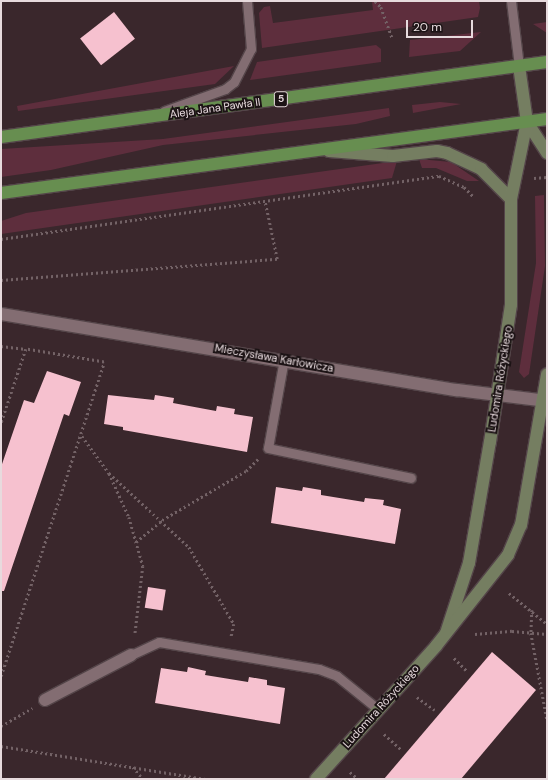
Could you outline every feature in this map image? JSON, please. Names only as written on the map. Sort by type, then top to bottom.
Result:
[{"type":"main road","name":"Aleja Jana Pawła II","points":[[1,137],[547,62]]},
{"type":"main road","points":[[1,193],[314,149],[547,119]]},
{"type":"street","points":[[519,66],[527,122],[547,153]]},
{"type":"street","name":"Ludomira Różyckiego","points":[[446,633],[469,563],[497,396],[511,305],[511,199],[527,122]]},
{"type":"street","points":[[314,149],[393,156],[437,151],[447,153],[481,169],[511,199]]},
{"type":"street","name":"Mieczysława Karłowicza","points":[[1,314],[284,359],[497,396],[545,401]]},
{"type":"street","name":"Ludomira Różyckiego","points":[[316,779],[446,633],[508,555],[522,525],[545,401],[547,374]]},
{"type":"street","points":[[45,700],[131,655]]},
{"type":"lane","points":[[145,117],[225,89],[234,82],[251,49],[247,1]]},
{"type":"lane","points":[[511,1],[519,66]]},
{"type":"lane","points":[[284,359],[268,448],[411,478]]},
{"type":"lane","points":[[131,655],[158,642],[320,669],[337,676],[379,710]]},
{"type":"path","points":[[375,1],[382,8],[392,37]]},
{"type":"path","points":[[1,238],[265,202],[439,176],[464,187],[473,196]]},
{"type":"path","points":[[534,178],[547,177]]},
{"type":"path","points":[[1,280],[277,259],[265,202]]},
{"type":"path","points":[[1,346],[104,362],[81,436],[1,676]]},
{"type":"path","points":[[1,424],[26,349]]},
{"type":"path","points":[[81,436],[109,473],[162,520],[189,547],[234,624],[228,653]]},
{"type":"path","points":[[135,542],[162,520],[246,471],[268,448]]},
{"type":"path","points":[[109,473],[129,517],[143,566],[131,655]]},
{"type":"path","points":[[510,593],[547,624]]},
{"type":"path","points":[[532,610],[531,633],[547,719]]},
{"type":"path","points":[[475,634],[547,634]]},
{"type":"path","points":[[454,658],[467,671]]},
{"type":"path","points":[[417,697],[435,710]]},
{"type":"path","points":[[1,726],[45,700]]},
{"type":"path","points":[[384,734],[402,750]]},
{"type":"path","points":[[1,746],[205,779]]},
{"type":"path","points":[[133,768],[143,779]]},
{"type":"path","points":[[350,772],[358,779]]},
{"type":"shaded area","points":[[372,1],[479,1],[480,8],[478,17],[262,48],[259,13],[264,7],[270,6],[273,23],[373,10]]},
{"type":"shaded area","points":[[547,22],[547,33],[533,24]]},
{"type":"shaded area","points":[[481,32],[460,51],[409,57],[410,40]]},
{"type":"shaded area","points":[[376,45],[381,49],[381,62],[250,80],[257,62]]},
{"type":"shaded area","points":[[234,66],[215,84],[18,111],[17,106]]},
{"type":"shaded area","points":[[440,102],[461,104],[413,113],[412,105]]},
{"type":"shaded area","points":[[389,108],[390,116],[356,124],[163,145],[51,170],[1,177],[1,149],[163,139]]},
{"type":"shaded area","points":[[419,159],[451,162],[479,181],[467,181],[436,168],[422,168]]},
{"type":"shaded area","points":[[397,161],[392,178],[1,234],[1,221],[26,213]]},
{"type":"shaded area","points":[[544,195],[545,266],[529,374],[524,378],[519,372],[536,263],[535,196]]},
{"type":"building","points":[[114,12],[135,39],[101,65],[80,38]]},
{"type":"building","points":[[47,371],[81,382],[69,416],[64,414],[4,591],[1,591],[1,467],[24,400],[34,403]]},
{"type":"building","points":[[108,395],[154,400],[155,395],[174,398],[173,403],[216,411],[217,406],[235,409],[234,414],[253,417],[247,452],[123,430],[123,427],[104,424]]},
{"type":"building","points":[[276,487],[302,491],[303,487],[321,490],[321,495],[364,502],[365,498],[384,500],[383,505],[401,509],[395,544],[271,523]]},
{"type":"building","points":[[148,587],[166,590],[162,611],[145,608]]},
{"type":"building","points":[[492,652],[536,690],[461,779],[384,779]]},
{"type":"building","points":[[188,667],[206,671],[205,675],[248,682],[249,677],[267,680],[267,685],[285,688],[280,724],[155,703],[161,668],[187,672]]}]
